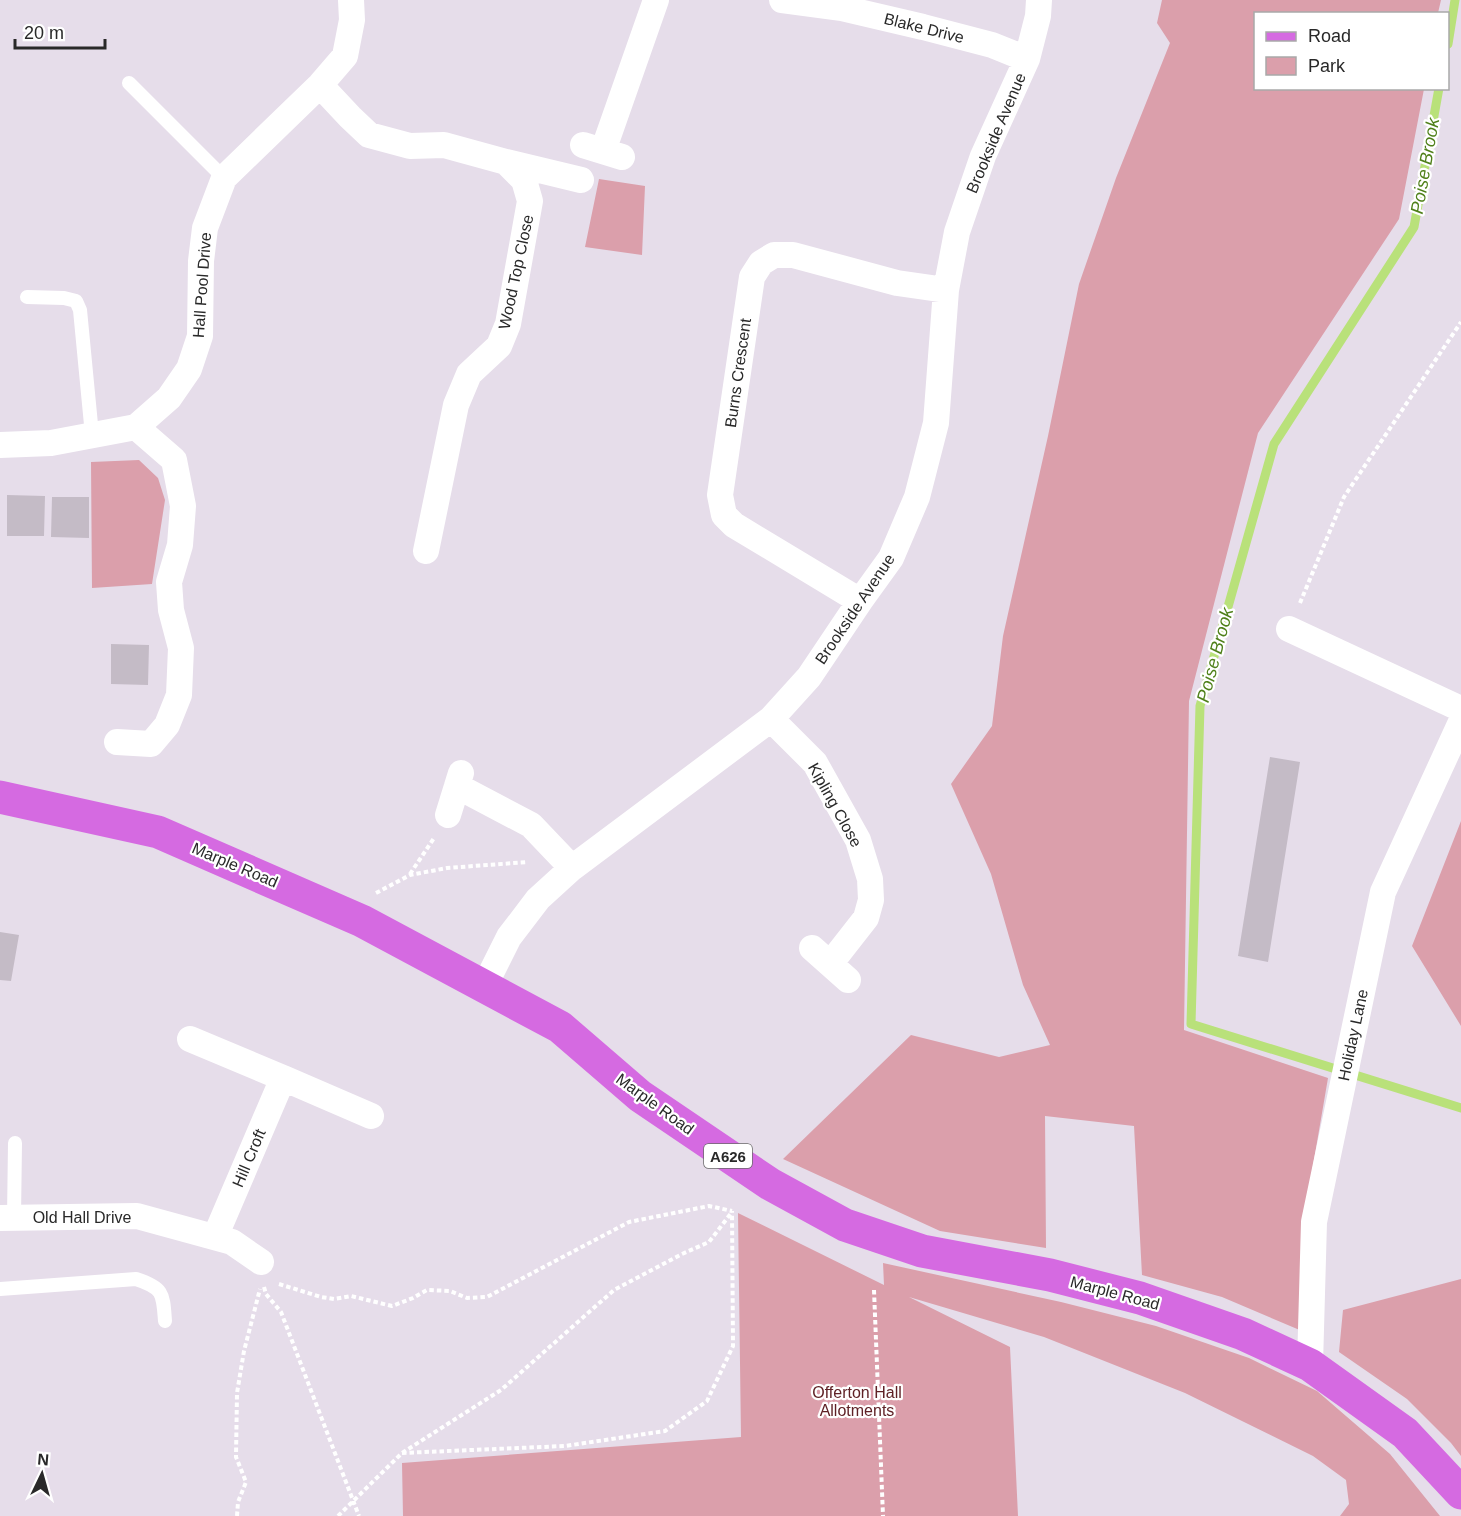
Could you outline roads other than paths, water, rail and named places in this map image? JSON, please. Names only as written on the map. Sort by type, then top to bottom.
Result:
[{"type":"main road","name":"Marple Road","points":[[0,797],[158,832],[348,915],[560,1027],[640,1096],[770,1184],[845,1225],[922,1251],[1050,1275],[1140,1298],[1243,1334],[1310,1365],[1405,1433],[1461,1493]]},
{"type":"street","name":"Hall Pool Drive","points":[[136,427],[169,398],[189,369],[193,358],[200,336],[201,261],[205,228],[224,178],[320,85],[345,57],[352,20],[351,0]]},
{"type":"street","points":[[602,151],[656,0]]},
{"type":"street","name":"Blake Drive","points":[[783,0],[842,8],[912,24],[992,45],[1027,59]]},
{"type":"street","name":"Brookside Avenue","points":[[484,987],[509,936],[568,864],[771,719],[809,676],[891,558],[917,498],[936,423],[946,290],[957,232],[983,156],[1027,59],[1038,16],[1039,0]]},
{"type":"street","points":[[320,85],[369,135],[410,146],[444,145],[581,180]]},
{"type":"street","name":"Wood Top Close","points":[[426,551],[456,405],[470,374],[499,346],[508,324],[530,201],[524,180],[506,162]]},
{"type":"street","name":"Burns Crescent","points":[[860,601],[734,525],[724,514],[720,495],[752,277],[760,263],[774,255],[794,255],[897,283],[946,290]]},
{"type":"street","points":[[0,446],[51,443],[136,427],[174,460],[183,506],[180,545],[169,582],[171,610],[181,648],[178,695],[167,725],[151,744],[117,742]]},
{"type":"street","points":[[1289,629],[1461,709]]},
{"type":"street","name":"Kipling Close","points":[[771,719],[815,763],[858,840],[870,879],[871,900],[866,918],[830,964]]},
{"type":"street","name":"Holiday Lane","points":[[1310,1365],[1314,1222],[1383,892],[1461,722]]},
{"type":"street","points":[[448,815],[459,780],[531,825],[568,864]]},
{"type":"street","points":[[190,1039],[371,1116]]},
{"type":"street","name":"Hill Croft","points":[[215,1238],[283,1078]]},
{"type":"street","name":"Old Hall Drive","points":[[7,1217],[137,1216],[232,1242],[262,1270]]},
{"type":"lane","points":[[129,82],[224,178]]},
{"type":"lane","points":[[27,297],[64,298],[76,301],[80,310],[92,435]]},
{"type":"lane","points":[[7,1217],[15,1143]]},
{"type":"lane","points":[[0,1289],[136,1280],[151,1284],[159,1292],[164,1300],[165,1321]]},
{"type":"waterway","name":"Poise Brook","points":[[1449,38],[1455,0]]},
{"type":"waterway","name":"Poise Brook","points":[[1439,90],[1414,227],[1274,444],[1200,706],[1191,1024],[1461,1108]]},
{"type":"park label","name":"Offerton Hall Allotments","points":[[857,1401]]}]
